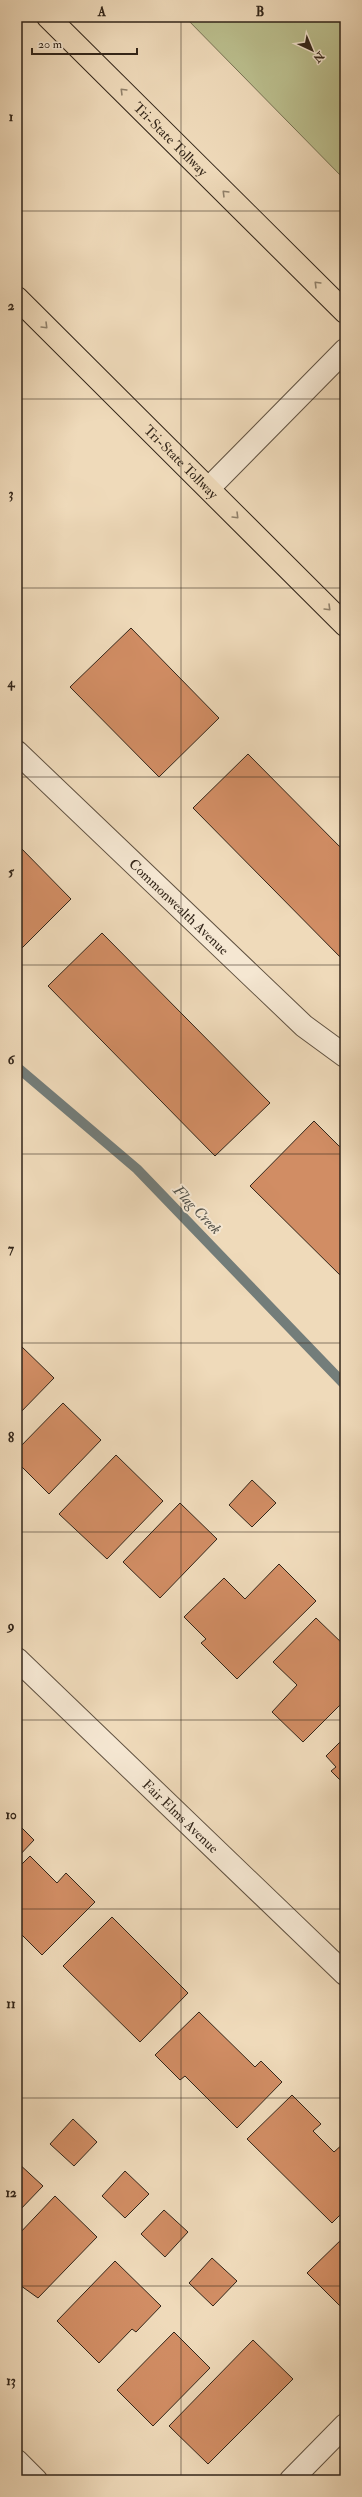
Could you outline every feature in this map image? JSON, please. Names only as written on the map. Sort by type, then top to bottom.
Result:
[{"type":"highway","name":"Tri-State Tollway","points":[[48,17],[345,312]]},
{"type":"highway","name":"Tri-State Tollway","points":[[17,298],[345,625]]},
{"type":"street","points":[[209,488],[345,350]]},
{"type":"street","name":"Commonwealth Avenue","points":[[17,752],[304,1026],[345,1056]]},
{"type":"street","name":"Fair Elms Avenue","points":[[17,1659],[345,1974]]},
{"type":"street","points":[[291,2480],[345,2425]]},
{"type":"street","points":[[17,2461],[36,2480]]},
{"type":"green space","points":[[185,17],[345,17],[345,180]]},
{"type":"building","points":[[131,628],[219,718],[159,777],[70,687]]},
{"type":"building","points":[[248,754],[345,852],[345,962],[193,808]]},
{"type":"building","points":[[17,844],[71,899],[18,952],[17,951]]},
{"type":"building","points":[[102,933],[270,1103],[215,1156],[48,986]]},
{"type":"building","points":[[314,1121],[345,1152],[345,1280],[250,1186]]},
{"type":"building","points":[[20,1345],[54,1378],[17,1416],[17,1348]]},
{"type":"building","points":[[63,1403],[101,1440],[49,1494],[17,1462],[17,1450]]},
{"type":"building","points":[[116,1455],[163,1501],[107,1559],[59,1514]]},
{"type":"building","points":[[252,1480],[276,1503],[252,1527],[229,1505]]},
{"type":"building","points":[[180,1503],[217,1539],[160,1598],[123,1562]]},
{"type":"building","points":[[279,1564],[316,1601],[237,1679],[201,1643],[206,1639],[184,1617],[224,1578],[245,1599]]},
{"type":"building","points":[[316,1618],[345,1646],[345,1700],[303,1742],[272,1712],[297,1685],[273,1662]]},
{"type":"building","points":[[345,1737],[345,1785],[331,1771],[336,1767],[326,1756]]},
{"type":"building","points":[[17,1823],[34,1840],[17,1858]]},
{"type":"building","points":[[30,1856],[57,1883],[66,1873],[95,1902],[42,1955],[17,1930],[17,1869]]},
{"type":"building","points":[[112,1917],[188,1993],[140,2042],[63,1966]]},
{"type":"building","points":[[199,2012],[255,2067],[261,2061],[282,2082],[237,2128],[185,2076],[180,2080],[155,2055]]},
{"type":"building","points":[[292,2095],[321,2124],[313,2131],[334,2152],[345,2142],[345,2210],[332,2223],[247,2139]]},
{"type":"building","points":[[73,2119],[97,2142],[74,2166],[50,2144]]},
{"type":"building","points":[[17,2162],[43,2186],[17,2213]]},
{"type":"building","points":[[125,2171],[149,2194],[125,2218],[102,2196]]},
{"type":"building","points":[[55,2196],[97,2237],[38,2298],[17,2283],[17,2236]]},
{"type":"building","points":[[164,2210],[188,2232],[165,2257],[141,2234]]},
{"type":"building","points":[[345,2236],[345,2309],[344,2310],[307,2273]]},
{"type":"building","points":[[212,2258],[237,2281],[213,2306],[189,2283]]},
{"type":"building","points":[[115,2261],[161,2306],[136,2332],[132,2329],[99,2363],[57,2321]]},
{"type":"building","points":[[174,2332],[210,2368],[153,2426],[117,2390]]},
{"type":"building","points":[[253,2340],[293,2379],[208,2464],[169,2426]]},
{"type":"waterway","name":"Flag Creek","points":[[17,1067],[137,1169],[345,1385]]}]
